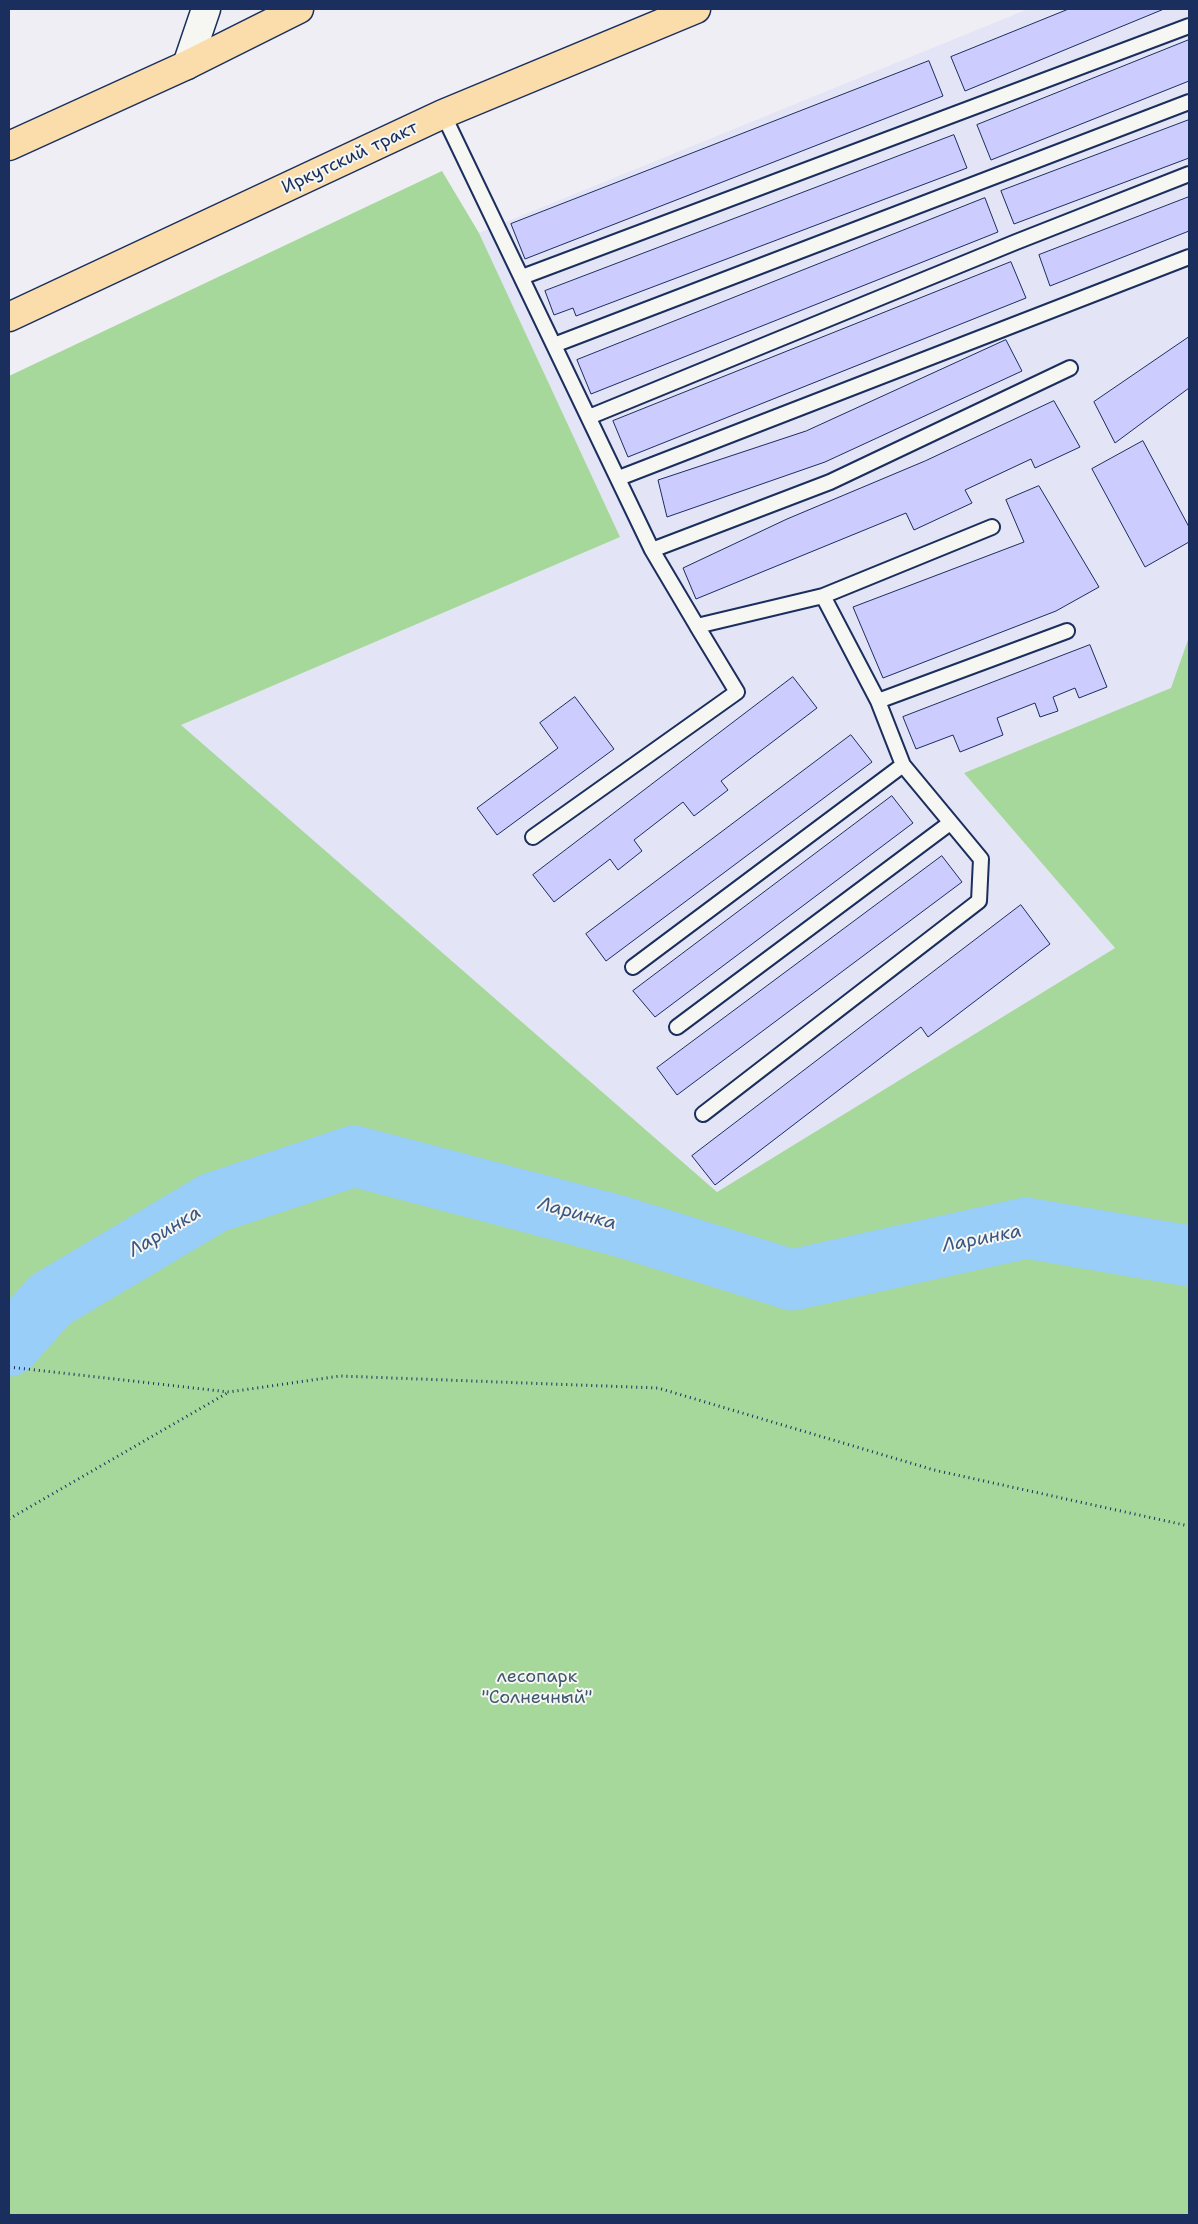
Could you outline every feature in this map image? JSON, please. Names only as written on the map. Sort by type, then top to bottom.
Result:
[{"type":"main road","points":[[187,65],[206,9]]},
{"type":"main road","points":[[9,146],[187,65],[300,9]]},
{"type":"main road","name":"Иркутский тракт","points":[[9,316],[442,114],[692,9]]},
{"type":"main road","points":[[9,298],[38,304]]},
{"type":"lane","points":[[522,277],[1189,26]]},
{"type":"lane","points":[[554,345],[1189,102]]},
{"type":"lane","points":[[442,114],[590,417],[652,550],[737,692],[533,838]]},
{"type":"lane","points":[[590,417],[998,249],[1189,174]]},
{"type":"lane","points":[[619,478],[1189,257]]},
{"type":"lane","points":[[652,550],[830,482],[1070,368]]},
{"type":"lane","points":[[697,626],[823,596],[992,528]]},
{"type":"lane","points":[[703,1114],[979,901],[981,859],[903,765],[878,701],[823,596]]},
{"type":"lane","points":[[878,701],[1067,631]]},
{"type":"lane","points":[[633,967],[903,765]]},
{"type":"lane","points":[[677,1028],[950,822]]},
{"type":"path","points":[[9,1367],[229,1392],[340,1376],[658,1388],[934,1470],[1189,1526]]},
{"type":"path","points":[[9,1519],[229,1392]]},
{"type":"shaded area","points":[[1028,9],[1189,9],[1189,637],[1172,688],[964,773],[1115,948],[717,1192],[180,725],[619,537],[479,233]]},
{"type":"green space","name":"лесопарк \"Солнечный\"","points":[[442,171],[479,233],[620,537],[181,725],[717,1192],[1115,948],[964,773],[1171,688],[1189,637],[1189,2215],[9,2215],[9,376]]},
{"type":"building","points":[[1069,9],[1164,9],[965,91],[951,57]]},
{"type":"building","points":[[1189,40],[1189,81],[991,160],[977,125]]},
{"type":"building","points":[[929,61],[943,96],[525,259],[511,224]]},
{"type":"building","points":[[1189,120],[1189,158],[1014,224],[1001,191]]},
{"type":"building","points":[[954,135],[967,168],[576,316],[573,308],[554,315],[545,291]]},
{"type":"building","points":[[1189,197],[1189,231],[1050,286],[1039,255]]},
{"type":"building","points":[[985,198],[998,232],[591,394],[577,360]]},
{"type":"building","points":[[1011,262],[1026,298],[628,457],[613,421]]},
{"type":"building","points":[[1189,337],[1189,388],[1115,443],[1094,402]]},
{"type":"building","points":[[1006,340],[1022,371],[825,462],[667,517],[658,480],[806,431]]},
{"type":"building","points":[[1054,401],[1080,447],[1035,468],[1031,459],[965,490],[972,503],[914,530],[906,513],[696,599],[683,568],[787,519],[925,461]]},
{"type":"building","points":[[1143,441],[1189,527],[1189,542],[1145,567],[1092,469]]},
{"type":"building","points":[[1039,486],[1099,587],[1056,611],[883,678],[853,607],[1024,542],[1006,500]]},
{"type":"building","points":[[1090,645],[1107,687],[1079,698],[1075,688],[1053,697],[1058,711],[1040,717],[1035,703],[997,718],[1003,735],[960,752],[953,735],[916,749],[903,717]]},
{"type":"building","points":[[793,677],[817,708],[721,781],[728,790],[694,816],[683,802],[634,840],[642,851],[618,870],[610,859],[554,902],[533,875]]},
{"type":"building","points":[[575,697],[614,749],[497,835],[477,808],[558,748],[540,723]]},
{"type":"building","points":[[851,735],[872,762],[606,961],[586,934]]},
{"type":"building","points":[[892,796],[913,823],[655,1017],[633,991]]},
{"type":"building","points":[[942,856],[962,882],[677,1095],[657,1068]]},
{"type":"building","points":[[1021,905],[1050,944],[928,1037],[921,1027],[715,1185],[692,1156]]},
{"type":"waterway","name":"Ларинка","points":[[9,1346],[50,1300],[213,1203],[354,1156],[619,1226],[792,1280],[1026,1228],[1189,1256]]}]
